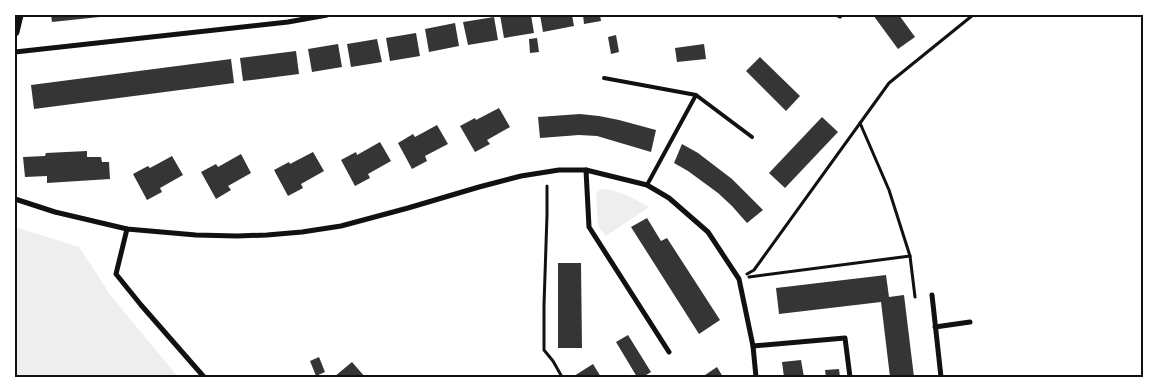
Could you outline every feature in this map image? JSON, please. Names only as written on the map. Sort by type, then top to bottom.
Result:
[{"type":"street","points":[[15,32],[19,15]]},
{"type":"street","points":[[15,52],[288,22],[327,15]]},
{"type":"street","points":[[15,199],[55,212],[128,229],[188,235],[257,235],[302,232],[341,226],[522,176],[559,170],[586,170],[647,185],[669,198],[708,232],[738,279],[753,346],[756,377]]},
{"type":"street","points":[[586,170],[589,227],[669,352]]},
{"type":"street","points":[[128,229],[116,274],[204,377]]},
{"type":"street","points":[[932,295],[941,377]]},
{"type":"street","points":[[935,327],[970,322]]},
{"type":"street","points":[[753,346],[845,338],[850,377]]},
{"type":"lane","points":[[604,78],[696,95],[752,137]]},
{"type":"lane","points":[[647,185],[696,95]]},
{"type":"path","points":[[738,279],[754,270],[889,83],[973,15]]},
{"type":"path","points":[[859,122],[889,190],[910,256],[915,297]]},
{"type":"path","points":[[547,186],[544,350],[562,377]]},
{"type":"path","points":[[738,279],[910,256]]},
{"type":"shaded area","points":[[601,189],[620,193],[649,207],[606,236],[598,226],[596,194]]},
{"type":"shaded area","points":[[15,227],[79,247],[111,296],[178,377],[15,377]]},
{"type":"building","points":[[51,15],[109,15],[109,16],[52,22]]},
{"type":"building","points":[[500,15],[531,15],[534,33],[504,38]]},
{"type":"building","points":[[540,15],[572,15],[574,26],[543,32]]},
{"type":"building","points":[[583,15],[600,15],[601,21],[584,24]]},
{"type":"building","points":[[873,15],[899,15],[915,37],[898,49]]},
{"type":"building","points":[[494,17],[498,40],[468,45],[463,22]]},
{"type":"building","points":[[455,23],[459,46],[429,52],[425,29]]},
{"type":"building","points":[[416,33],[420,56],[390,61],[386,38]]},
{"type":"building","points":[[616,35],[619,52],[611,54],[608,37]]},
{"type":"building","points":[[537,38],[539,52],[530,53],[529,39]]},
{"type":"building","points":[[377,39],[382,62],[351,67],[347,44]]},
{"type":"building","points":[[338,44],[342,67],[312,72],[308,49]]},
{"type":"building","points":[[704,44],[706,59],[677,62],[675,48]]},
{"type":"building","points":[[296,51],[299,74],[243,81],[240,58]]},
{"type":"building","points":[[760,57],[800,96],[786,111],[746,71]]},
{"type":"building","points":[[231,59],[234,83],[34,109],[31,85]]},
{"type":"building","points":[[499,108],[510,127],[487,140],[490,144],[475,152],[460,126]]},
{"type":"building","points":[[580,114],[619,120],[656,130],[651,152],[597,136],[579,135],[540,138],[538,117]]},
{"type":"building","points":[[822,117],[838,132],[785,188],[769,173]]},
{"type":"building","points":[[437,125],[448,144],[425,156],[427,161],[412,169],[398,143],[413,134],[415,137]]},
{"type":"building","points":[[380,142],[391,161],[368,174],[370,178],[355,186],[341,160],[356,152],[357,155]]},
{"type":"building","points":[[682,144],[698,153],[732,179],[763,210],[747,223],[718,193],[674,163]]},
{"type":"building","points":[[87,151],[87,157],[101,157],[102,162],[109,162],[110,179],[47,183],[47,176],[25,177],[23,157],[45,156],[46,153]]},
{"type":"building","points":[[313,152],[324,171],[301,184],[303,188],[288,196],[274,170]]},
{"type":"building","points":[[241,154],[251,173],[228,186],[231,190],[216,199],[201,172],[216,164],[218,167]]},
{"type":"building","points":[[172,156],[183,175],[160,188],[162,192],[147,200],[133,174],[148,166],[150,168]]},
{"type":"building","points":[[647,218],[661,241],[667,238],[720,320],[699,334],[631,227]]},
{"type":"building","points":[[558,263],[581,263],[582,348],[558,348]]},
{"type":"building","points":[[886,275],[889,297],[904,295],[914,377],[890,377],[881,302],[779,314],[776,288]]},
{"type":"building","points":[[628,335],[651,372],[643,377],[637,377],[616,342]]},
{"type":"building","points":[[319,357],[325,372],[316,376],[310,361]]},
{"type":"building","points":[[801,360],[804,377],[784,377],[782,362]]},
{"type":"building","points":[[352,362],[365,377],[334,377]]},
{"type":"building","points":[[593,364],[601,377],[574,376]]},
{"type":"building","points":[[717,367],[723,377],[701,377],[705,375]]},
{"type":"building","points":[[839,369],[840,377],[826,377],[825,370]]}]
